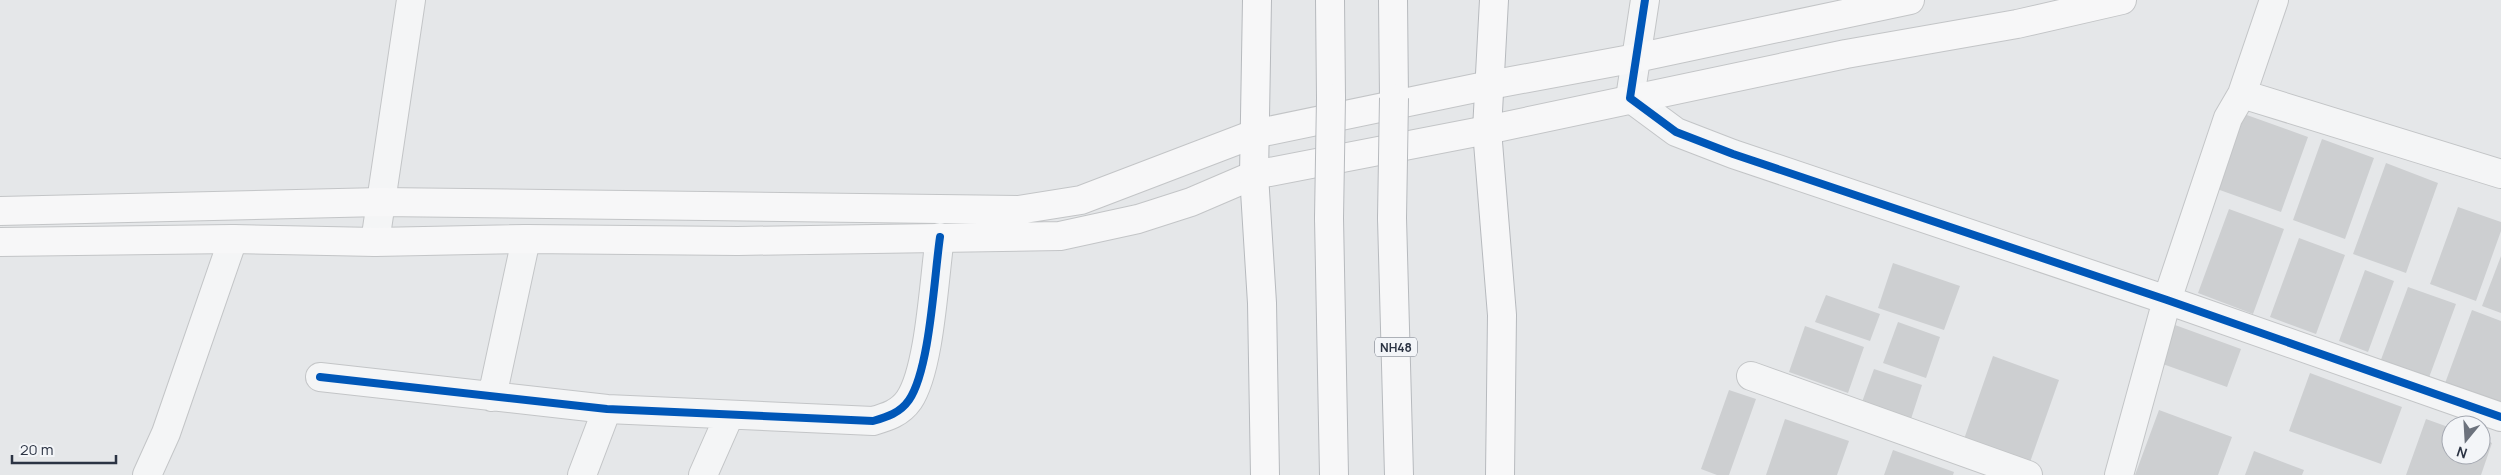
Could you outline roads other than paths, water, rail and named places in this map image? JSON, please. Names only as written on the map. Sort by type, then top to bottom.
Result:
[{"type":"main road","points":[[1257,0],[1254,175],[1262,302],[1265,475]]},
{"type":"main road","points":[[1330,0],[1329,218],[1334,475]]},
{"type":"main road","name":"NH48","points":[[1393,0],[1392,218],[1399,475]]},
{"type":"main road","points":[[1494,0],[1487,130],[1502,315],[1500,475]]},
{"type":"main road","points":[[0,211],[380,202],[1018,210],[1081,200],[1254,134],[1490,85],[1636,58],[1910,0]]},
{"type":"main road","points":[[0,242],[233,239],[375,242],[526,239],[738,241],[1060,236],[1138,219],[1191,202],[1254,175],[1487,130],[2066,6],[2122,0]]},
{"type":"main road","points":[[1018,210],[1018,237]]},
{"type":"street","points":[[375,242],[412,0]]},
{"type":"street","points":[[1646,0],[1630,98],[1676,132],[1706,144],[2167,300],[2501,418]]},
{"type":"street","points":[[2119,475],[2167,300],[2228,118],[2242,94],[2274,0]]},
{"type":"street","points":[[2242,94],[2501,174]]},
{"type":"street","points":[[320,377],[607,409],[873,421],[893,416],[909,401],[922,370],[940,237]]},
{"type":"street","points":[[148,475],[166,433],[233,239]]},
{"type":"street","points":[[492,397],[526,239]]},
{"type":"street","points":[[1751,376],[2028,475]]},
{"type":"street","points":[[582,475],[607,409]]},
{"type":"street","points":[[703,475],[729,416]]}]
